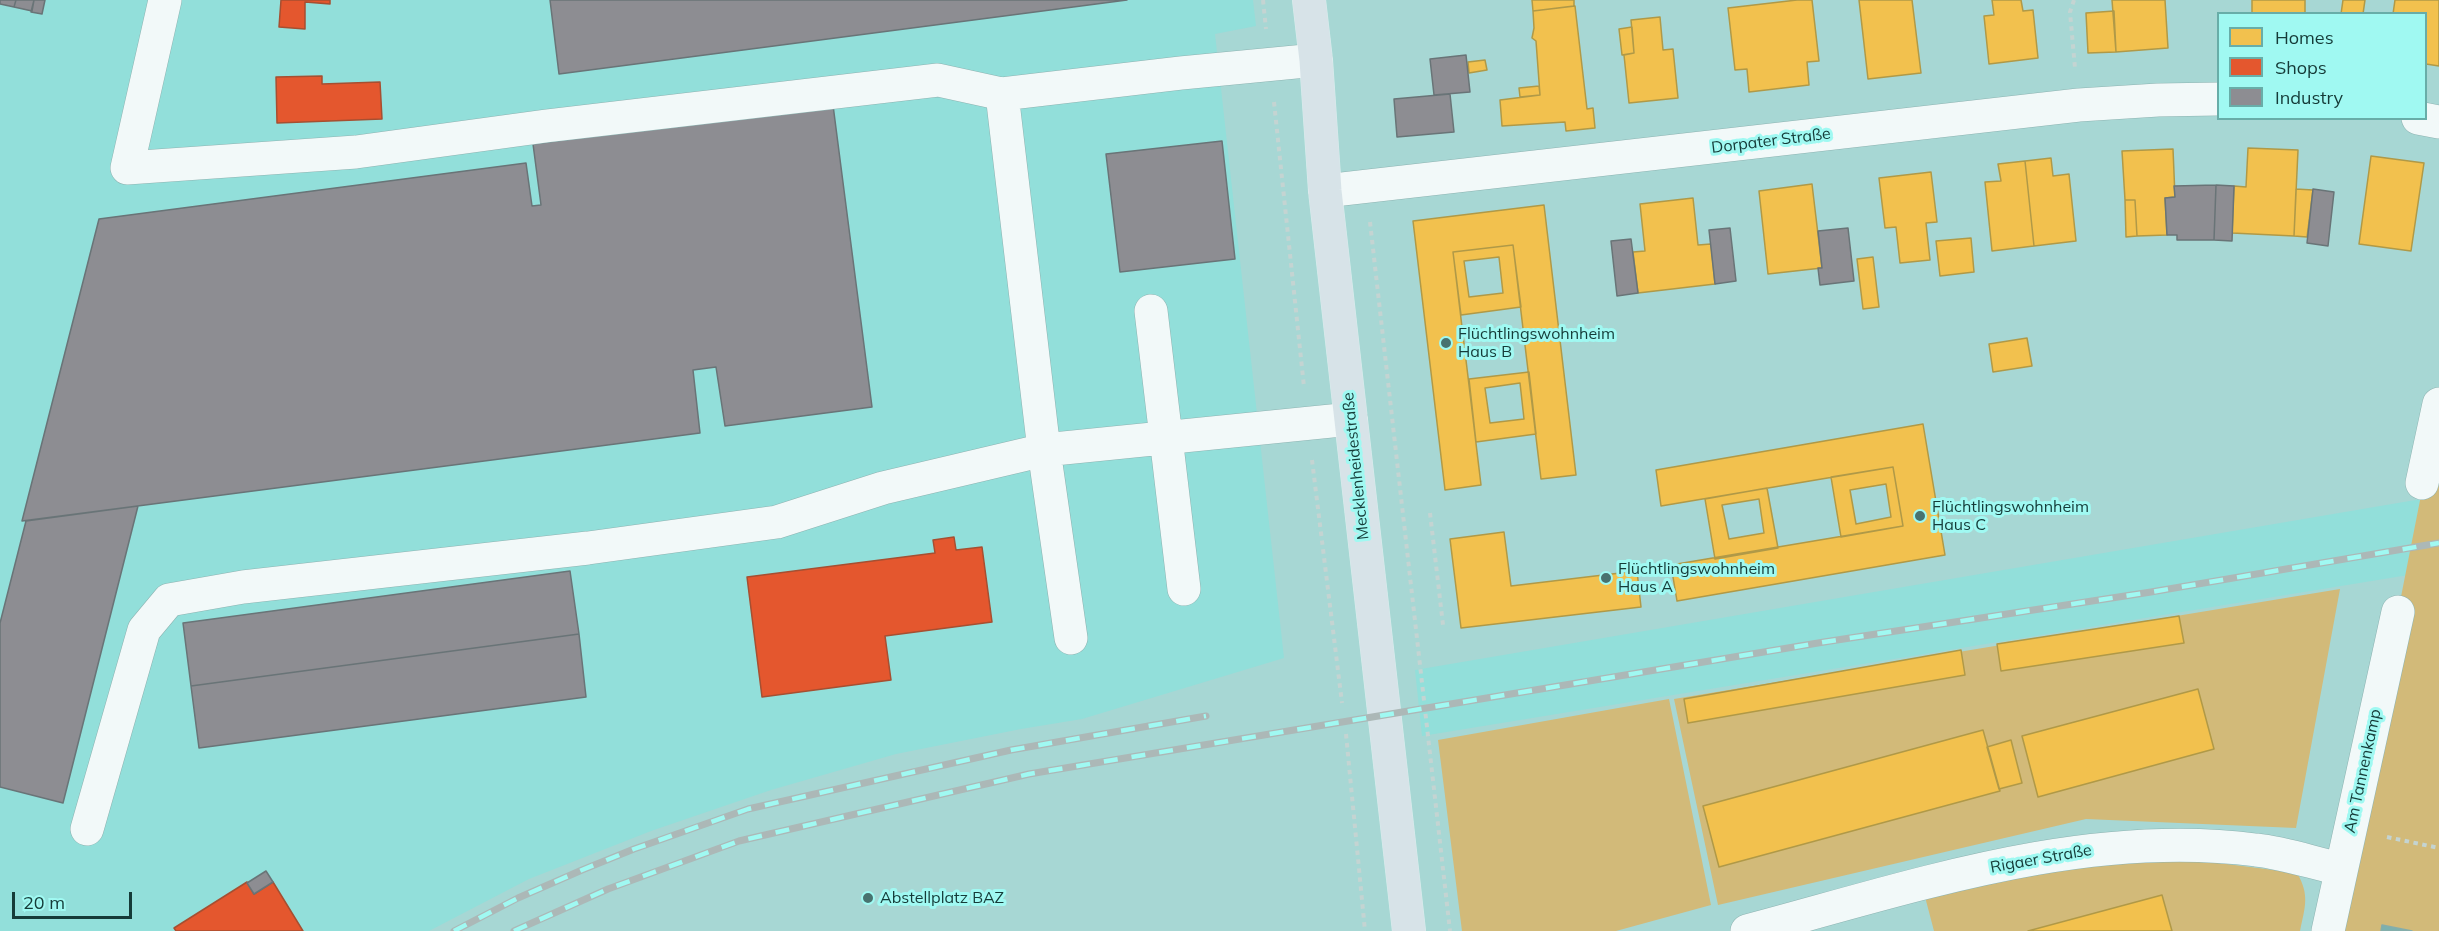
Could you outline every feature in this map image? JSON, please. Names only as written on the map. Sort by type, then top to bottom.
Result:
[{"type":"main road","name":"Mecklenheidestraße","points":[[1309,0],[1316,60],[1325,191],[1409,931]]},
{"type":"street","points":[[165,0],[127,168],[356,152],[546,126],[938,80],[1002,94],[1316,60]]},
{"type":"street","points":[[1002,94],[1044,450],[1071,638]]},
{"type":"street","name":"Dorpater Straße","points":[[1325,191],[2079,105],[2217,99]]},
{"type":"street","points":[[1151,311],[1184,589]]},
{"type":"street","points":[[2422,483],[2439,404]]},
{"type":"street","points":[[87,829],[144,630],[169,600],[243,588],[588,548],[777,522],[883,488],[1044,450],[1351,419]]},
{"type":"street","name":"Am Tannenkamp","points":[[2328,931],[2398,612]]},
{"type":"street","name":"Rigaer Straße","points":[[1746,931],[1978,870],[2048,855],[2124,847],[2197,846],[2257,850],[2341,869]]},
{"type":"path","points":[[1263,0],[1322,553],[1343,710]]},
{"type":"path","points":[[2074,0],[2070,12],[2079,105]]},
{"type":"path","points":[[1365,188],[1450,931]]},
{"type":"path","points":[[1430,513],[1443,624]]},
{"type":"path","points":[[1346,733],[1365,931]]},
{"type":"path","points":[[2402,840],[2439,848]]},
{"type":"shaded area","points":[[0,0],[1253,0],[1256,26],[1215,34],[1284,658],[1082,719],[896,754],[771,790],[651,831],[529,879],[429,931],[0,931]]},
{"type":"shaded area","points":[[2439,404],[2439,931],[2328,931],[2398,612]]},
{"type":"shaded area","points":[[2439,496],[2439,570],[1422,736],[1415,670]]},
{"type":"shaded area","points":[[2340,589],[2296,828],[2086,819],[1718,905],[1674,699]]},
{"type":"shaded area","points":[[1669,699],[1711,905],[1616,931],[1462,931],[1438,740]]},
{"type":"shaded area","points":[[2156,855],[2297,873],[2305,895],[2300,931],[1934,931],[1924,893]]},
{"type":"building: Homes","points":[[1532,0],[1574,0],[1574,6],[1533,11]]},
{"type":"building: Homes","points":[[1812,0],[1819,61],[1807,62],[1809,85],[1749,92],[1747,69],[1735,70],[1728,8]]},
{"type":"building: Homes","points":[[1859,0],[1912,0],[1921,73],[1868,79]]},
{"type":"building: Homes","points":[[1992,0],[2021,0],[2023,11],[2033,10],[2038,58],[1989,64],[1984,16],[1994,15]]},
{"type":"building: Homes","points":[[2112,0],[2165,0],[2168,48],[2116,52]]},
{"type":"building: Homes","points":[[2252,0],[2305,0],[2305,12],[2252,12]]},
{"type":"building: Homes","points":[[2343,0],[2365,0],[2363,12],[2341,12]]},
{"type":"building: Homes","points":[[2395,0],[2439,0],[2439,66],[2427,64],[2427,12],[2393,12]]},
{"type":"building: Homes","points":[[1575,6],[1587,109],[1593,108],[1595,128],[1566,131],[1565,122],[1502,126],[1500,100],[1540,95],[1536,41],[1532,38],[1533,11]]},
{"type":"building: Homes","points":[[2114,11],[2116,52],[2088,53],[2086,13]]},
{"type":"building: Homes","points":[[1660,17],[1663,50],[1673,49],[1678,98],[1629,103],[1624,55],[1634,53],[1631,20]]},
{"type":"building: Homes","points":[[1632,27],[1634,53],[1622,55],[1619,29]]},
{"type":"building: Homes","points":[[1485,60],[1487,70],[1469,73],[1468,62]]},
{"type":"building: Homes","points":[[1539,86],[1540,95],[1520,97],[1519,88]]},
{"type":"building: Homes","points":[[2248,148],[2298,150],[2294,236],[2232,233],[2234,186],[2246,187]]},
{"type":"building: Homes","points":[[2173,149],[2175,197],[2165,198],[2167,235],[2137,236],[2135,200],[2125,200],[2122,151]]},
{"type":"building: Homes","points":[[2371,156],[2424,163],[2411,251],[2359,244]]},
{"type":"building: Homes","points":[[2051,158],[2053,176],[2069,174],[2076,241],[2034,246],[2025,161]]},
{"type":"building: Homes","points":[[2025,161],[2034,246],[1992,251],[1985,182],[2001,181],[1998,164]]},
{"type":"building: Homes","points":[[1931,172],[1937,222],[1926,223],[1930,260],[1900,263],[1896,227],[1885,228],[1879,178]]},
{"type":"building: Homes","points":[[1812,184],[1822,268],[1768,274],[1759,191]]},
{"type":"building: Homes","points":[[2296,189],[2313,190],[2307,237],[2294,236]]},
{"type":"building: Homes","points":[[1693,198],[1698,245],[1711,244],[1715,284],[1638,293],[1633,252],[1645,251],[1640,204]]},
{"type":"building: Homes","points":[[2125,200],[2135,200],[2137,236],[2126,237]]},
{"type":"building: Homes","name":"Flüchtlingswohnheim Haus B","points":[[1544,205],[1576,475],[1541,479],[1513,245],[1453,252],[1481,485],[1445,490],[1413,221]]},
{"type":"building: Homes","points":[[1971,238],[1974,272],[1940,276],[1936,241]]},
{"type":"building: Homes","points":[[1513,245],[1521,307],[1461,315],[1453,252]],"holes":[[[1499,257],[1503,293],[1469,297],[1464,261]]]},
{"type":"building: Homes","points":[[1873,257],[1879,307],[1863,309],[1857,259]]},
{"type":"building: Homes","points":[[2027,338],[2032,366],[1993,372],[1989,344]]},
{"type":"building: Homes","points":[[1529,372],[1536,434],[1476,442],[1469,379]],"holes":[[[1520,383],[1524,419],[1490,423],[1485,388]]]},
{"type":"building: Homes","name":"Flüchtlingswohnheim Haus C","points":[[1923,424],[1945,555],[1677,601],[1671,565],[1903,526],[1893,467],[1661,506],[1656,470]]},
{"type":"building: Homes","points":[[1893,467],[1903,526],[1841,537],[1831,477]],"holes":[[[1886,484],[1891,517],[1856,524],[1850,490]]]},
{"type":"building: Homes","points":[[1767,488],[1778,548],[1715,559],[1705,499]],"holes":[[[1759,499],[1764,533],[1729,539],[1722,505]]]},
{"type":"building: Homes","name":"Flüchtlingswohnheim Haus A","points":[[1504,532],[1511,586],[1637,571],[1641,607],[1461,628],[1450,539]]},
{"type":"building: Homes","points":[[2179,616],[2184,643],[2001,671],[1997,644]]},
{"type":"building: Homes","points":[[1961,650],[1965,675],[1688,723],[1684,699]]},
{"type":"building: Homes","points":[[2198,689],[2214,749],[2038,797],[2022,736]]},
{"type":"building: Homes","points":[[1983,730],[2000,791],[1719,867],[1703,806]]},
{"type":"building: Homes","points":[[2011,740],[2022,783],[1999,789],[1987,747]]},
{"type":"building: Homes","points":[[2162,895],[2172,931],[2028,931]]},
{"type":"building: Shops","points":[[281,0],[330,0],[330,4],[305,2],[305,29],[279,27]]},
{"type":"building: Shops","points":[[322,76],[322,84],[380,82],[382,119],[277,123],[276,77]]},
{"type":"building: Shops","points":[[954,537],[956,550],[982,547],[992,622],[885,636],[891,680],[762,697],[747,577],[935,553],[933,540]]},
{"type":"building: Shops","points":[[247,882],[254,894],[273,882],[303,931],[176,931],[174,928]]},
{"type":"building: Industry","points":[[0,0],[16,0],[14,7],[0,4]]},
{"type":"building: Industry","points":[[16,0],[34,0],[32,11],[14,7]]},
{"type":"building: Industry","points":[[34,0],[45,0],[42,14],[31,12]]},
{"type":"building: Industry","points":[[550,0],[1127,0],[559,74]]},
{"type":"building: Industry","points":[[1466,55],[1470,92],[1434,95],[1430,59]]},
{"type":"building: Industry","points":[[1450,94],[1454,132],[1397,137],[1394,99]]},
{"type":"building: Industry","points":[[833,105],[872,407],[725,426],[716,367],[693,370],[700,433],[22,521],[99,219],[526,163],[532,206],[541,205],[533,144]]},
{"type":"building: Industry","points":[[1222,141],[1235,259],[1120,272],[1106,154]]},
{"type":"building: Industry","points":[[2216,185],[2214,240],[2177,240],[2177,235],[2167,235],[2165,198],[2175,197],[2174,186]]},
{"type":"building: Industry","points":[[2216,185],[2234,186],[2232,241],[2214,240]]},
{"type":"building: Industry","points":[[2313,189],[2334,192],[2328,246],[2307,243]]},
{"type":"building: Industry","points":[[1730,228],[1736,281],[1715,284],[1709,230]]},
{"type":"building: Industry","points":[[1848,228],[1854,281],[1820,285],[1818,268],[1822,268],[1818,231]]},
{"type":"building: Industry","points":[[1631,239],[1638,293],[1617,296],[1611,241]]},
{"type":"building: Industry","points":[[138,506],[63,803],[0,787],[0,623],[26,521]]},
{"type":"building: Industry","points":[[570,571],[579,634],[191,686],[183,623]]},
{"type":"building: Industry","points":[[579,634],[586,697],[199,748],[191,686]]},
{"type":"building: Industry","points":[[266,871],[273,882],[254,894],[247,883]]},
{"type":"building: Other","points":[[2382,925],[2412,931],[2381,931]]},
{"type":"railway","points":[[514,931],[608,889],[739,841],[1029,774],[2439,543]]},
{"type":"railway","points":[[454,931],[518,898],[582,870],[748,809],[1011,750],[1206,716]]},
{"type":"place","name":"Flüchtlingswohnheim Haus B","points":[[1446,343]]},
{"type":"place","name":"Flüchtlingswohnheim Haus C","points":[[1920,516]]},
{"type":"place","name":"Flüchtlingswohnheim Haus A","points":[[1606,578]]},
{"type":"place","name":"Abstellplatz BAZ","points":[[868,898]]}]
